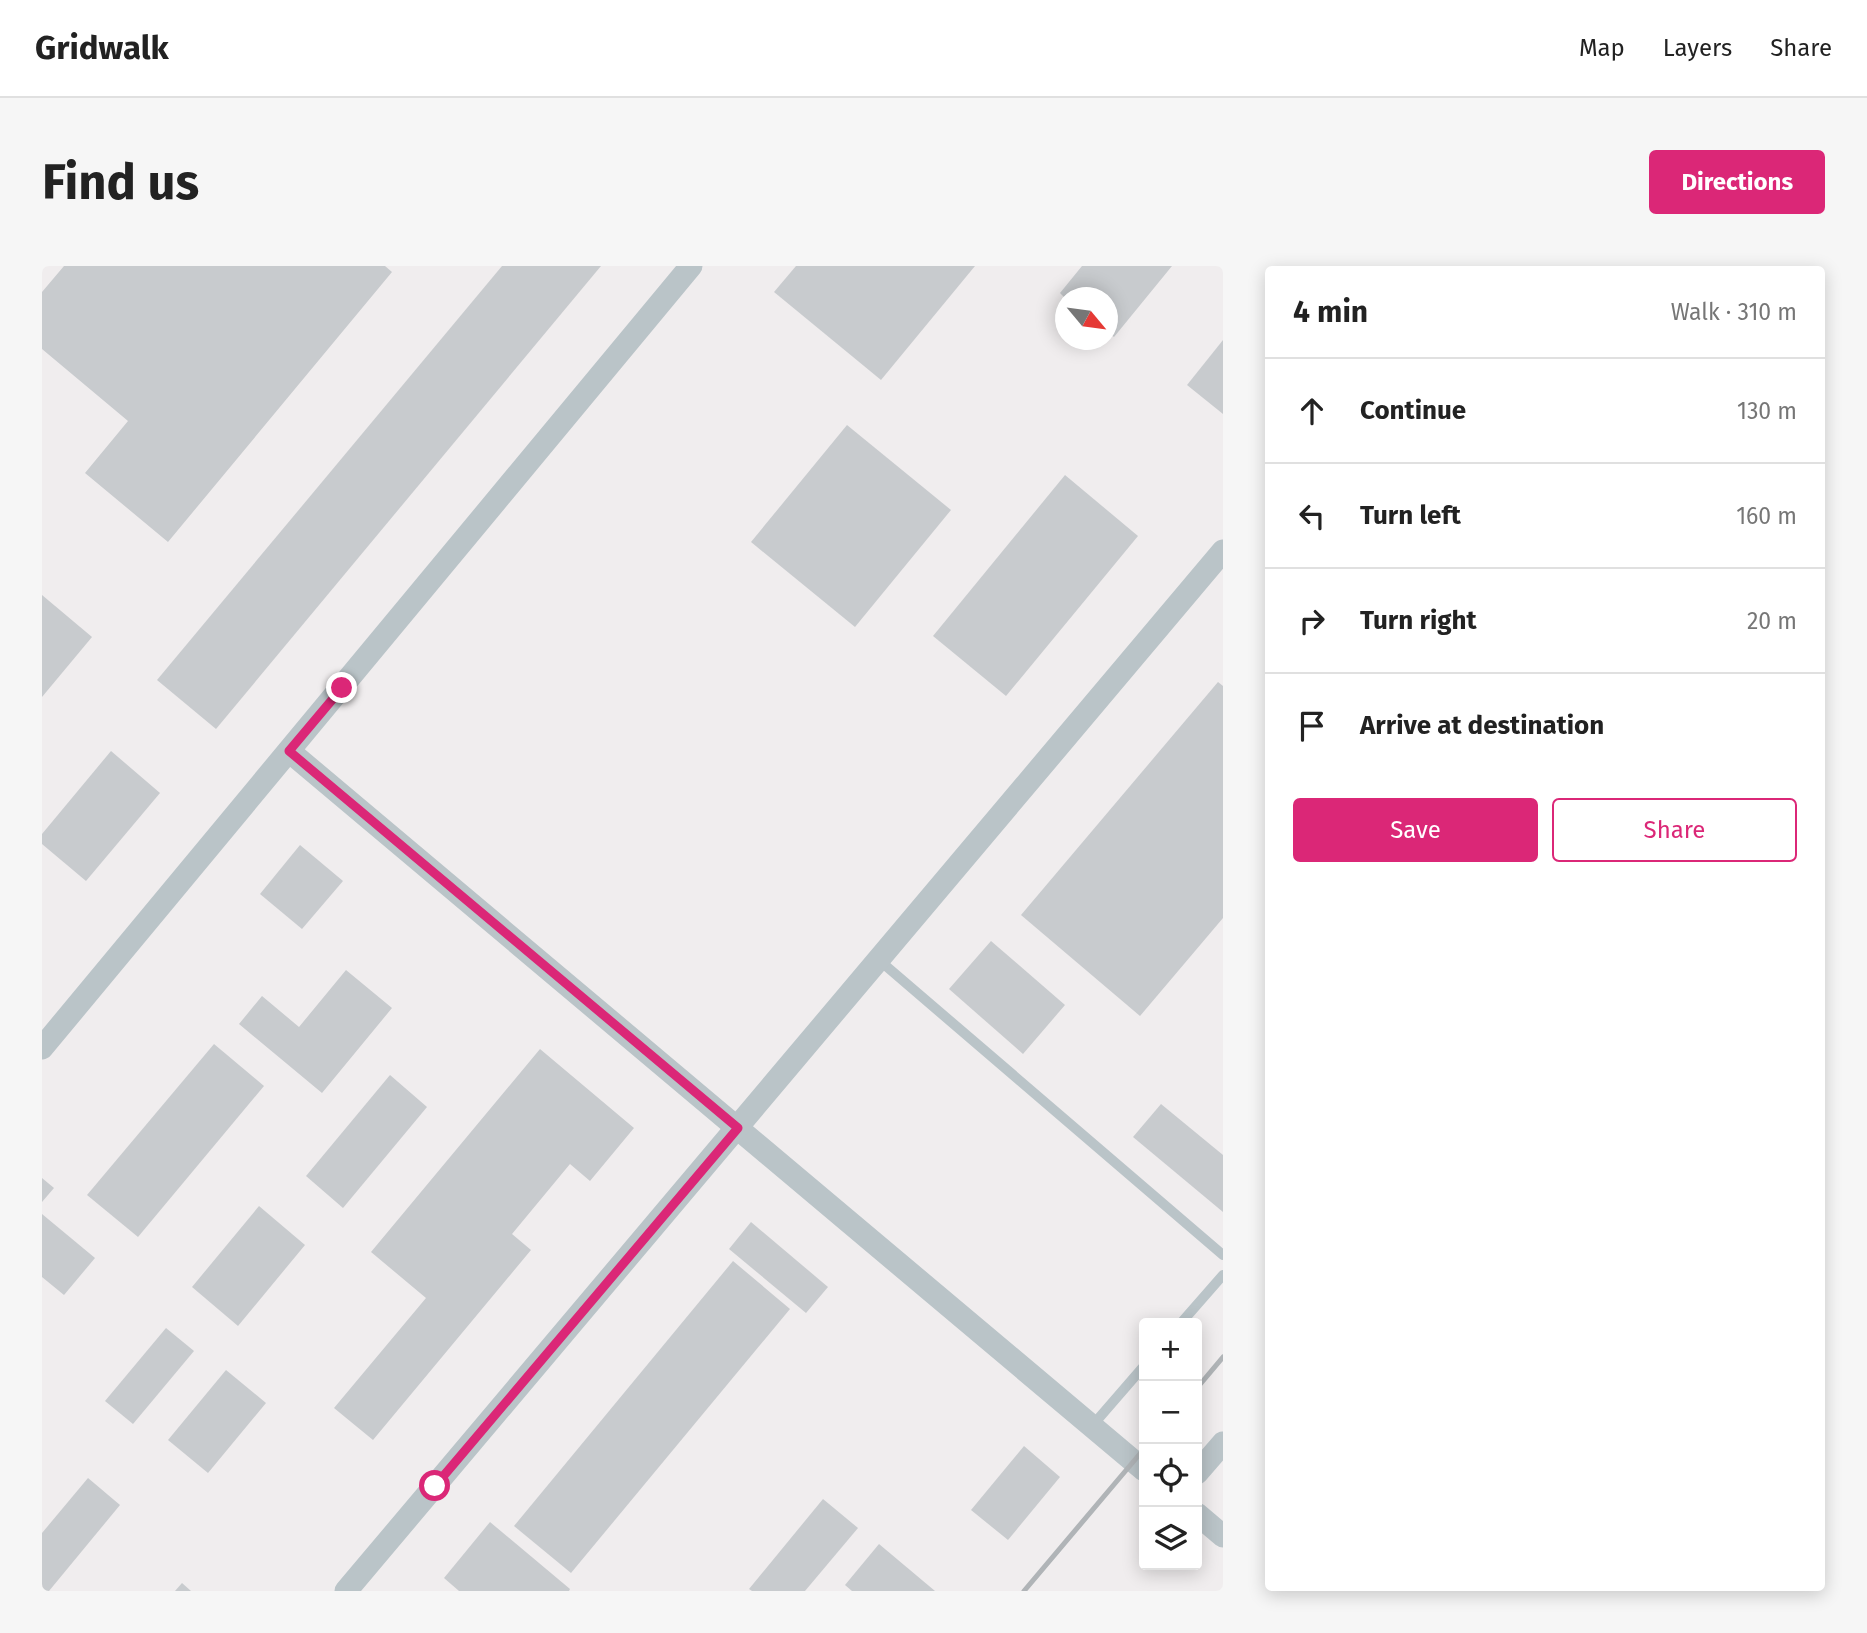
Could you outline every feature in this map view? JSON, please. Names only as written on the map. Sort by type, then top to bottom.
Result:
[{"type":"street","points":[[42,1048],[691,266]]},
{"type":"street","points":[[346,1591],[1223,551]]},
{"type":"street","points":[[289,751],[1139,1466]]},
{"type":"street","points":[[1202,1467],[1223,1443]]},
{"type":"street","points":[[1202,1518],[1223,1536]]},
{"type":"lane","points":[[879,960],[1223,1255]]},
{"type":"lane","points":[[1185,1318],[1223,1275]]},
{"type":"lane","points":[[1092,1426],[1139,1372]]},
{"type":"building","points":[[64,266],[385,266],[392,272],[168,542],[85,473],[128,421],[42,349],[42,292]]},
{"type":"building","points":[[502,266],[601,266],[216,729],[157,680]]},
{"type":"building","points":[[796,266],[975,266],[881,380],[774,292]]},
{"type":"building","points":[[1082,266],[1172,266],[1118,332],[1118,287],[1065,287]]},
{"type":"building","points":[[1223,340],[1223,414],[1187,385]]},
{"type":"building","points":[[847,425],[951,510],[855,627],[751,542]]},
{"type":"building","points":[[1065,475],[1138,536],[1006,696],[933,636]]},
{"type":"building","points":[[42,595],[92,637],[42,697]]},
{"type":"building","points":[[1218,682],[1223,686],[1223,918],[1140,1016],[1021,915]]},
{"type":"building","points":[[111,751],[160,793],[86,881],[42,844],[42,834]]},
{"type":"building","points":[[300,845],[343,881],[302,929],[260,894]]},
{"type":"building","points":[[991,941],[1065,1005],[1023,1054],[949,989]]},
{"type":"building","points":[[346,970],[392,1008],[322,1093],[239,1024],[262,996],[299,1027]]},
{"type":"building","points":[[214,1044],[264,1086],[138,1237],[87,1195]]},
{"type":"building","points":[[540,1049],[634,1128],[590,1181],[570,1164],[512,1234],[531,1250],[373,1440],[334,1408],[426,1298],[371,1252]]},
{"type":"building","points":[[390,1075],[427,1107],[343,1208],[306,1176]]},
{"type":"building","points":[[1161,1104],[1223,1155],[1223,1212],[1133,1137]]},
{"type":"building","points":[[42,1178],[54,1188],[42,1202]]},
{"type":"building","points":[[259,1206],[305,1245],[238,1326],[192,1287]]},
{"type":"building","points":[[42,1214],[95,1258],[64,1295],[42,1277]]},
{"type":"building","points":[[751,1222],[828,1287],[806,1313],[729,1249]]},
{"type":"building","points":[[733,1261],[790,1309],[571,1573],[514,1526]]},
{"type":"building","points":[[166,1328],[194,1351],[133,1424],[105,1401]]},
{"type":"building","points":[[226,1370],[266,1403],[208,1473],[168,1440]]},
{"type":"building","points":[[1024,1446],[1060,1477],[1008,1540],[971,1510]]},
{"type":"building","points":[[88,1478],[120,1505],[49,1591],[42,1591],[42,1533]]},
{"type":"building","points":[[823,1499],[858,1528],[805,1591],[749,1589]]},
{"type":"building","points":[[490,1522],[570,1589],[569,1591],[459,1591],[444,1578]]},
{"type":"building","points":[[879,1544],[935,1591],[852,1591],[845,1585]]},
{"type":"building","points":[[182,1583],[191,1591],[175,1591]]},
{"type":"railway","points":[[1202,1382],[1223,1357]]},
{"type":"railway","points":[[1024,1591],[1139,1455]]},
{"type":"route","points":[[342,688],[289,751],[738,1128],[435,1486]]}]
